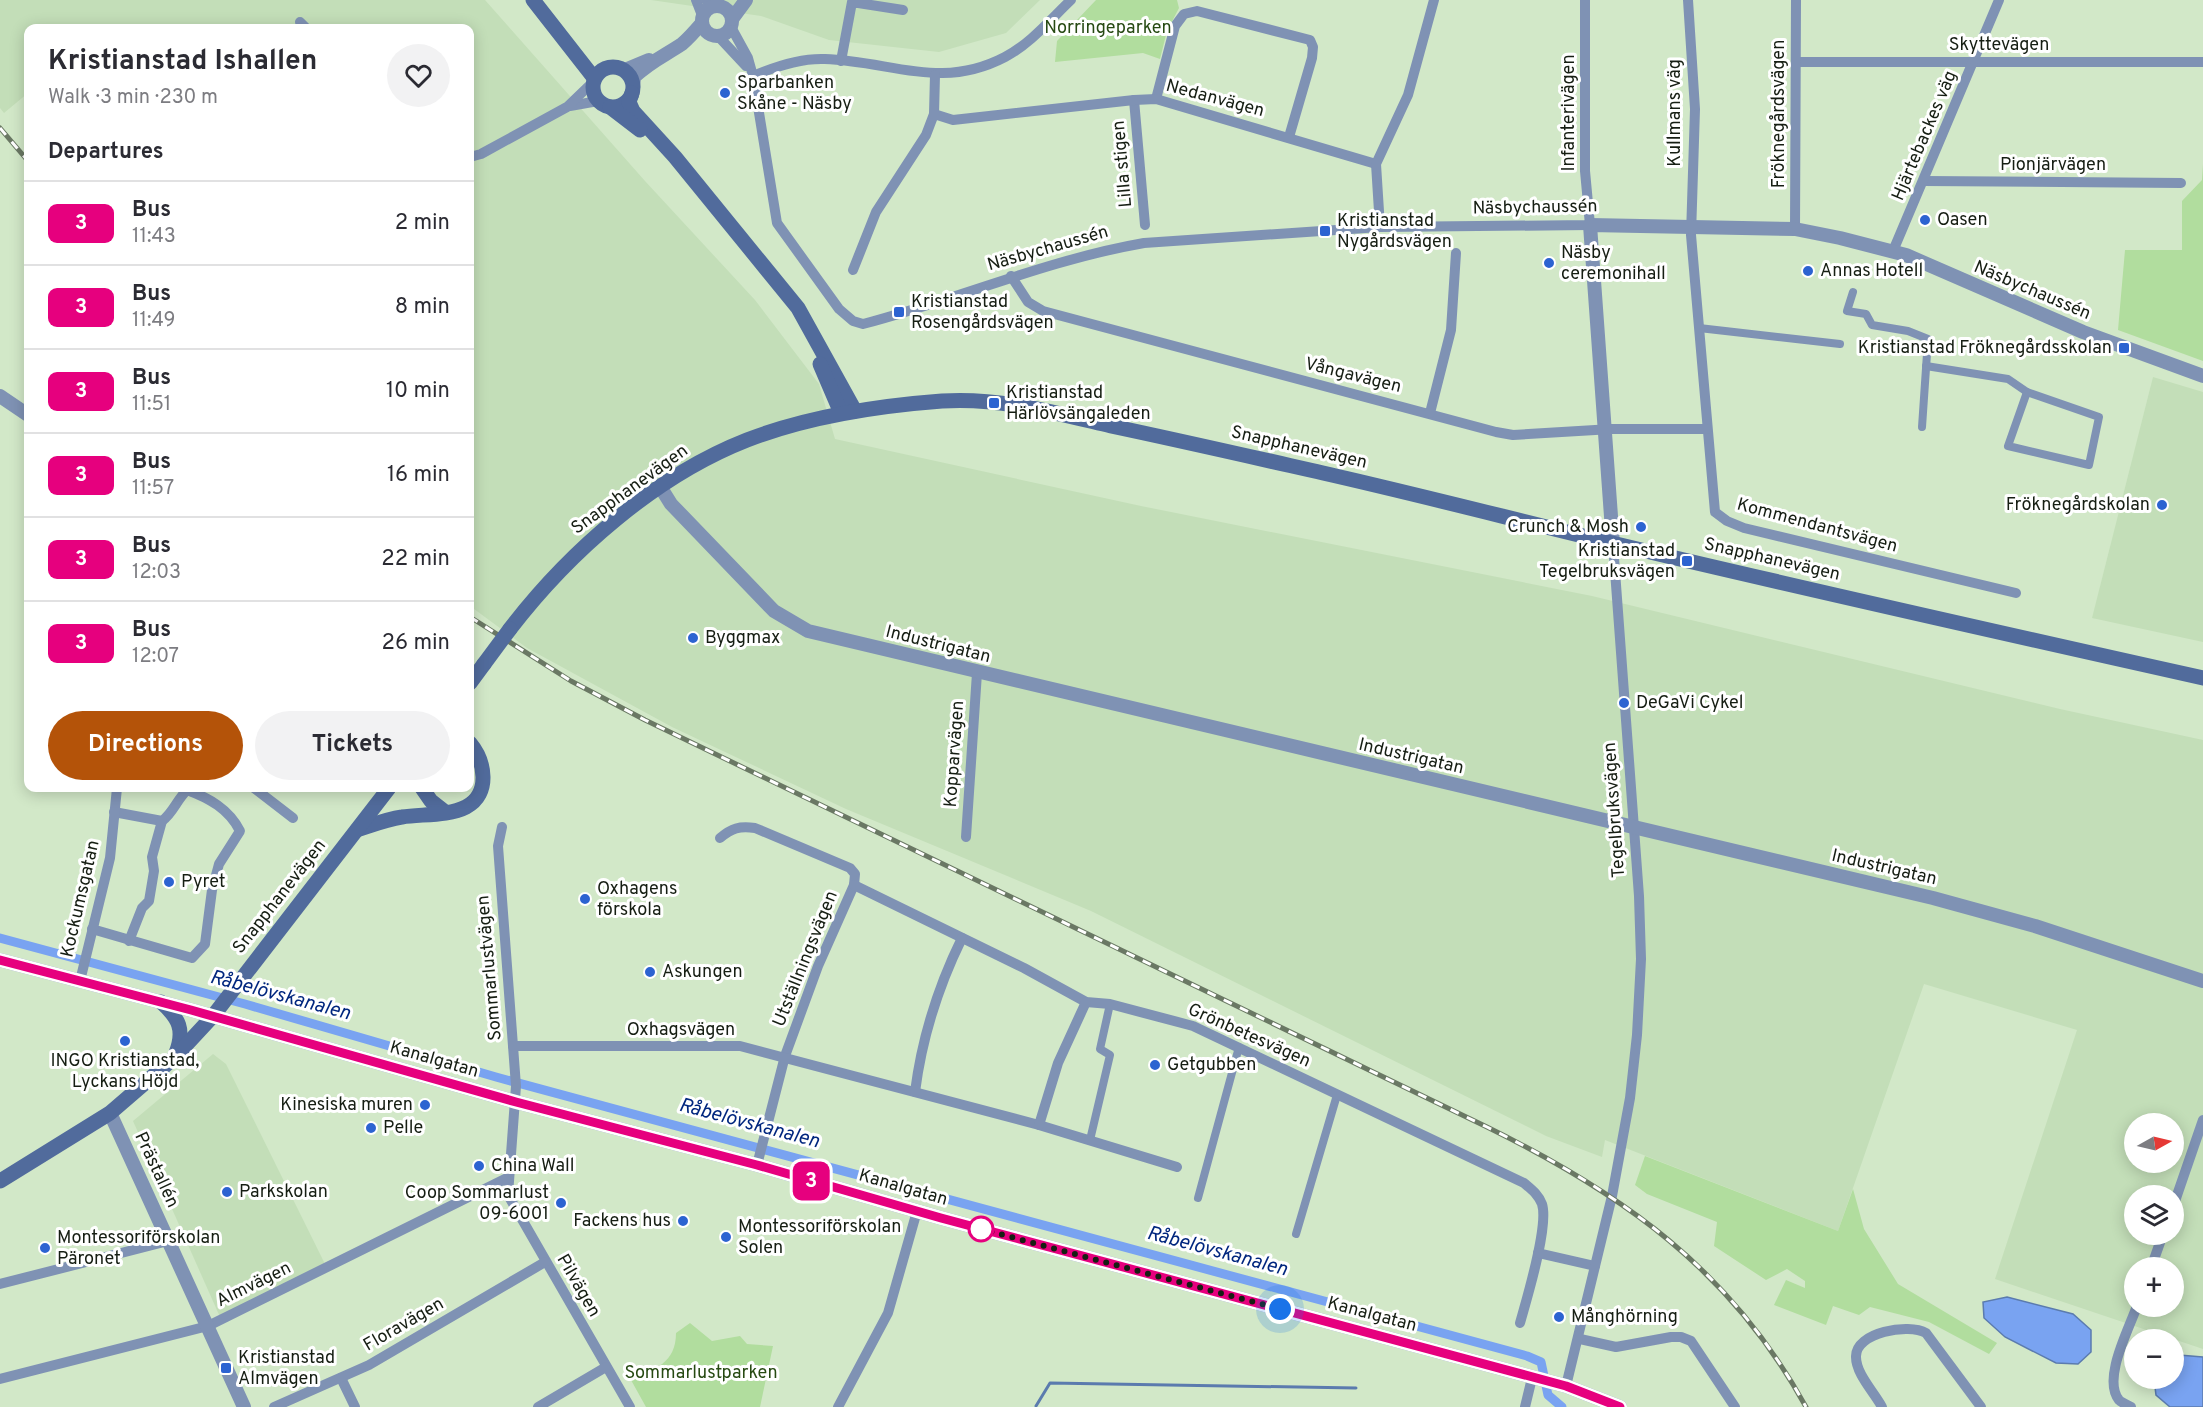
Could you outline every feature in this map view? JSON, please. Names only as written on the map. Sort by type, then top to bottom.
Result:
[{"type":"main road","points":[[532,0],[594,80],[604,104],[637,127],[721,214]]},
{"type":"main road","points":[[542,0],[591,55],[617,68],[632,81],[629,102],[633,111],[650,128],[798,308],[848,412]]},
{"type":"main road","points":[[594,80],[617,68]]},
{"type":"main road","points":[[604,104],[624,104],[632,91]]},
{"type":"main road","name":"Snapphanevägen","points":[[477,669],[570,559],[606,528],[702,461],[745,441],[796,424],[848,412],[948,401],[1034,408],[1426,497],[1613,544],[2203,678]]},
{"type":"main road","points":[[357,830],[401,817],[445,812],[468,806],[481,790],[483,767],[474,750]]},
{"type":"main road","name":"Snapphanevägen","points":[[0,1181],[110,1113],[175,1057],[213,1016],[386,792]]},
{"type":"main road","points":[[424,792],[430,801],[445,812]]},
{"type":"main road","points":[[161,1002],[172,1012],[181,1026],[182,1036],[175,1057]]},
{"type":"street","points":[[696,0],[708,33],[716,36],[734,51],[753,76]]},
{"type":"street","points":[[632,91],[634,77],[654,59],[682,44],[726,34],[746,0]]},
{"type":"street","points":[[753,76],[803,61],[841,61],[935,75],[956,75],[1004,58],[1028,42],[1071,0]]},
{"type":"street","points":[[1380,227],[1376,164],[1408,95],[1434,0]]},
{"type":"street","name":"Infanterivägen","points":[[1585,0],[1585,171],[1590,225]]},
{"type":"street","name":"Kullmans väg","points":[[1688,0],[1695,109],[1691,227]]},
{"type":"street","name":"Fröknegårdsvägen","points":[[1795,229],[1796,0]]},
{"type":"street","name":"Hjärtebackes väg","points":[[1893,251],[1999,0]]},
{"type":"street","points":[[841,61],[852,2],[903,10]]},
{"type":"street","points":[[682,44],[703,20],[708,10],[719,3],[729,11],[753,76]]},
{"type":"street","points":[[1156,99],[1175,26],[1184,14],[1197,10],[1310,40],[1313,47],[1312,58],[1289,137]]},
{"type":"street","points":[[617,68],[654,59]]},
{"type":"street","name":"Skyttevägen","points":[[1796,62],[2203,62]]},
{"type":"street","points":[[853,270],[876,212],[926,135],[934,114],[935,75]]},
{"type":"street","name":"Näsbychaussén","points":[[753,76],[777,223],[839,309],[853,321],[867,323],[1011,276],[1106,250],[1144,243],[1380,227],[1590,225],[1795,229],[1893,251],[2083,332],[2203,376]]},
{"type":"street","points":[[474,156],[567,107],[594,80]]},
{"type":"street","name":"Nedanvägen","points":[[934,114],[952,120],[1156,99],[1376,164]]},
{"type":"street","name":"Lilla stigen","points":[[1134,100],[1145,225]]},
{"type":"street","points":[[567,107],[604,104]]},
{"type":"street","name":"Pionjärvägen","points":[[1924,181],[2181,183]]},
{"type":"street","name":"Tegelbruksvägen","points":[[1561,1385],[1580,1339],[1612,1196],[1630,1098],[1637,1035],[1641,959],[1635,828],[1590,225]]},
{"type":"street","name":"Kommendantsvägen","points":[[1691,227],[1715,512],[1727,521],[2016,593]]},
{"type":"street","points":[[1430,413],[1451,330],[1456,253]]},
{"type":"street","name":"Vångavägen","points":[[1011,276],[1028,302],[1043,311],[1513,435],[1605,430],[1707,429]]},
{"type":"street","points":[[1853,292],[1847,311],[1866,314],[1872,325],[1908,331],[1928,339],[1922,427]]},
{"type":"street","points":[[1699,328],[1840,344]]},
{"type":"street","points":[[1926,366],[2008,380],[2027,392],[2099,417],[2089,465],[2008,446],[2027,392]]},
{"type":"street","points":[[0,396],[24,412]]},
{"type":"street","name":"Industrigatan","points":[[661,488],[671,504],[774,611],[792,624],[808,631],[977,673],[1933,898],[2058,933],[2203,981]]},
{"type":"street","name":"Kopparvägen","points":[[966,837],[977,673]]},
{"type":"street","name":"Kockumsgatan","points":[[80,981],[110,858],[116,792]]},
{"type":"street","points":[[129,940],[142,908],[149,901],[154,871],[152,857],[162,821],[172,814],[176,802],[185,792]]},
{"type":"street","points":[[92,929],[192,958],[205,944],[212,890],[219,864],[240,831],[234,818],[207,797],[193,792]]},
{"type":"street","points":[[259,792],[293,818]]},
{"type":"street","points":[[114,812],[162,821]]},
{"type":"street","name":"Utställningsvägen","points":[[720,838],[730,829],[742,826],[755,828],[850,868],[855,874],[854,885],[818,966],[785,1056],[759,1159]]},
{"type":"street","name":"Sommarlustvägen","points":[[502,827],[498,846],[516,1086],[507,1178]]},
{"type":"street","name":"Grönbetesvägen","points":[[854,885],[1086,1002],[1110,1004],[1193,1026],[1524,1183],[1538,1194],[1543,1206],[1538,1253],[1520,1323]]},
{"type":"street","points":[[915,1092],[920,1050],[929,1017],[942,979],[963,939]]},
{"type":"street","name":"Kanalgatan","points":[[0,960],[213,1016],[516,1102],[759,1159],[917,1211],[1561,1385],[1620,1407]]},
{"type":"street","points":[[1039,1125],[1058,1063],[1086,1002]]},
{"type":"street","points":[[1090,1140],[1110,1055],[1100,1049],[1110,1004]]},
{"type":"street","name":"Oxhagsvägen","points":[[513,1046],[740,1046],[785,1056],[1039,1125],[1177,1167]]},
{"type":"street","points":[[1198,1198],[1239,1047]]},
{"type":"street","points":[[1296,1234],[1337,1095]]},
{"type":"street","name":"Prästallén","points":[[110,1113],[244,1407]]},
{"type":"street","points":[[2181,1185],[2203,1120]]},
{"type":"street","name":"Pilvägen","points":[[507,1178],[508,1195],[630,1407]]},
{"type":"street","name":"Almvägen","points":[[0,1378],[208,1326],[507,1178]]},
{"type":"street","points":[[838,1407],[888,1313],[917,1211]]},
{"type":"street","points":[[0,1284],[168,1241]]},
{"type":"street","points":[[1538,1253],[1595,1266]]},
{"type":"street","name":"Floravägen","points":[[274,1407],[369,1365],[545,1262]]},
{"type":"street","points":[[2131,1407],[2119,1400],[2113,1386],[2113,1374],[2133,1317]]},
{"type":"street","points":[[1882,1407],[1859,1369],[1856,1358],[1858,1346],[1864,1339],[1909,1328],[1918,1329],[1926,1334],[1981,1407]]},
{"type":"street","points":[[1580,1339],[1623,1347],[1681,1337],[1691,1341],[1735,1407]]},
{"type":"street","points":[[538,1407],[606,1367]]},
{"type":"street","points":[[342,1378],[355,1407]]},
{"type":"street","points":[[1525,1407],[1536,1379]]},
{"type":"shaded area","points":[[0,0],[485,0],[645,181],[755,300],[819,384],[835,439],[1141,506],[1592,596],[2060,709],[2203,740],[2203,1349],[2184,1343],[2184,1329],[2144,1329],[1995,1279],[2077,1030],[1924,984],[1838,1231],[1605,1140],[1602,1157],[1546,1136],[1091,911],[846,809],[672,727],[527,648],[474,609],[474,24],[24,24],[24,96],[4,113],[0,108]]},
{"type":"shaded area","points":[[651,0],[1040,0],[1006,33],[939,52],[829,40],[761,16]]},
{"type":"shaded area","name":"Fröknegårdskolan","points":[[2153,377],[2203,392],[2203,642],[2092,618]]},
{"type":"shaded area","name":"Parkskolan","points":[[213,1054],[226,1064],[325,1264],[220,1317],[133,1121]]},
{"type":"green space","name":"Norringeparken","points":[[1096,0],[1177,0],[1179,8],[1167,31],[1160,59],[1143,53],[1055,62],[1057,41]]},
{"type":"green space","points":[[2203,164],[2203,361],[2118,330],[2125,250],[2182,250],[2182,201],[2202,180]]},
{"type":"green space","points":[[1645,1156],[1838,1231],[1853,1189],[1864,1229],[1898,1284],[1997,1343],[1989,1354],[1929,1322],[1870,1307],[1859,1315],[1833,1306],[1826,1325],[1774,1305],[1786,1280],[1805,1288],[1805,1281],[1787,1269],[1766,1280],[1714,1246],[1717,1222],[1647,1194],[1635,1185]]},
{"type":"green space","name":"Sommarlustparken","points":[[690,1323],[712,1341],[740,1336],[747,1344],[773,1346],[760,1407],[646,1407],[631,1380],[662,1364],[672,1351],[676,1333]]},
{"type":"water","points":[[2007,1297],[2073,1314],[2091,1330],[2091,1352],[2078,1364],[2056,1363],[2005,1337],[1984,1318],[1983,1302]]},
{"type":"water","points":[[2184,1355],[2203,1357],[2203,1407],[2170,1407],[2156,1395],[2155,1389],[2184,1389]]},
{"type":"waterway","name":"Råbelövskanalen","points":[[0,938],[245,1004],[496,1077],[1527,1356],[1541,1362],[1548,1395],[1562,1407]]},
{"type":"waterway","points":[[1036,1406],[1050,1383],[1356,1388]]},
{"type":"railway","points":[[0,128],[24,156]]},
{"type":"railway","points":[[474,620],[571,681],[645,720],[1487,1127],[1584,1180],[1628,1209],[1708,1276],[1744,1315],[1776,1358],[1806,1407]]},
{"type":"bus line","name":"3","points":[[0,960],[191,1010],[516,1102],[757,1165],[941,1218],[1566,1386],[1620,1407]]},
{"type":"place","name":"Sparbanken Skåne - Näsby","points":[[725,93]]},
{"type":"place","name":"Oasen","points":[[1925,220]]},
{"type":"place","name":"Kristianstad Nygårdsvägen","points":[[1325,231]]},
{"type":"place","name":"Näsby ceremonihall","points":[[1549,263]]},
{"type":"place","name":"Annas Hotell","points":[[1808,271]]},
{"type":"place","name":"Kristianstad Rosengårdsvägen","points":[[899,312]]},
{"type":"place","name":"Kristianstad Fröknegårdsskolan","points":[[2124,348]]},
{"type":"place","name":"Kristianstad Härlövsängaleden","points":[[994,403]]},
{"type":"place","name":"Fröknegårdskolan","points":[[2162,505]]},
{"type":"place","name":"Crunch & Mosh","points":[[1641,527]]},
{"type":"place","name":"Kristianstad Tegelbruksvägen","points":[[1687,561]]},
{"type":"place","name":"Byggmax","points":[[693,638]]},
{"type":"place","name":"DeGaVi Cykel","points":[[1624,703]]},
{"type":"place","name":"Pyret","points":[[169,882]]},
{"type":"place","name":"Oxhagens förskola","points":[[585,899]]},
{"type":"place","name":"Askungen","points":[[650,972]]},
{"type":"place","name":"INGO Kristianstad, Lyckans Höjd","points":[[125,1041]]},
{"type":"place","name":"Getgubben","points":[[1155,1065]]},
{"type":"place","name":"Kinesiska muren","points":[[425,1105]]},
{"type":"place","name":"Pelle","points":[[371,1128]]},
{"type":"place","name":"China Wall","points":[[479,1166]]},
{"type":"place","name":"Parkskolan","points":[[227,1192]]},
{"type":"place","name":"Coop Sommarlust 09-6001","points":[[561,1203]]},
{"type":"place","name":"Fackens hus","points":[[683,1221]]},
{"type":"place","name":"Montessoriförskolan Solen","points":[[726,1237]]},
{"type":"place","name":"Montessoriförskolan Päronet","points":[[45,1248]]},
{"type":"place","name":"Månghörning","points":[[1559,1317]]},
{"type":"place","name":"Kristianstad Almvägen","points":[[226,1368]]},
{"type":"route","points":[[981,1229],[1280,1309]]}]
